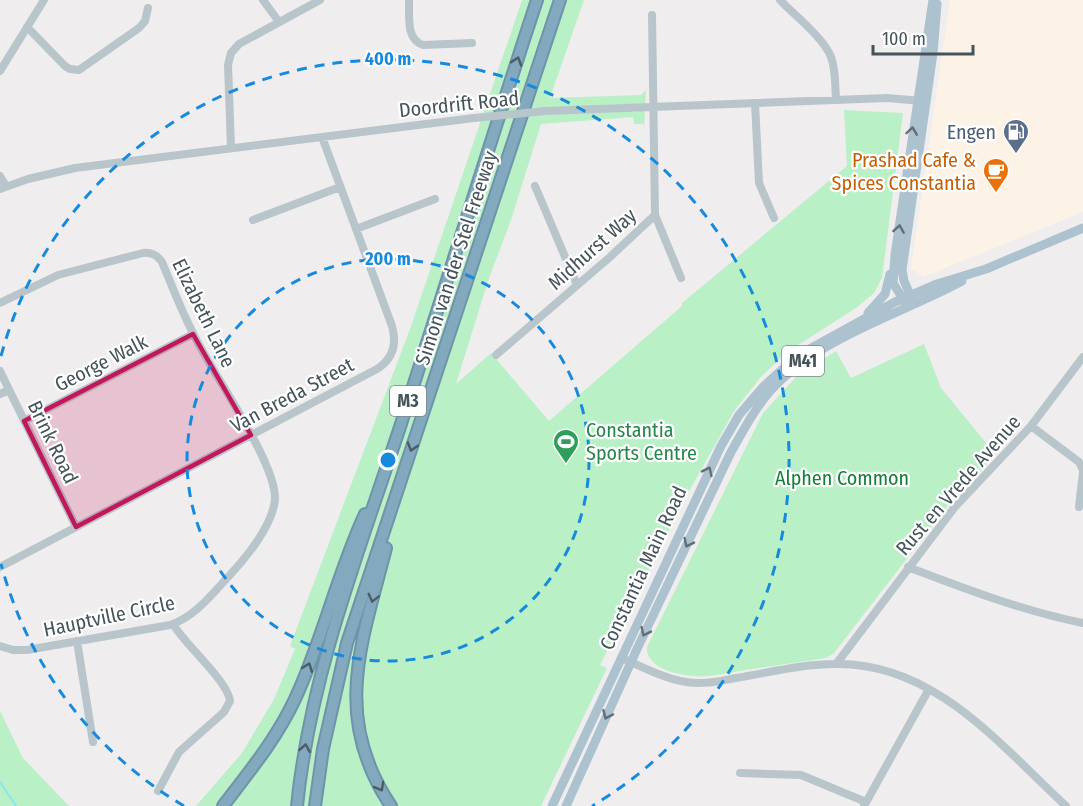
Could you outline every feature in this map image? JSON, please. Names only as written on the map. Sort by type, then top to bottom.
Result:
[{"type":"highway","name":"Simon van der Stel Freeway","points":[[297,806],[305,743],[330,639],[537,0]]},
{"type":"highway","name":"Simon van der Stel Freeway","points":[[315,806],[322,749],[336,685],[358,609],[560,0]]},
{"type":"highway","points":[[391,806],[378,786],[360,739],[355,708],[355,683],[359,656],[402,480]]},
{"type":"highway","points":[[223,806],[261,756],[294,702],[360,525],[365,513],[375,502]]},
{"type":"main road","points":[[908,301],[902,276],[902,262],[935,0]]},
{"type":"main road","points":[[849,326],[870,311],[882,298],[888,286],[922,101]]},
{"type":"main road","name":"Constantia Main Road","points":[[552,806],[721,446],[740,415],[764,386],[797,356],[849,326],[958,283],[1083,228]]},
{"type":"main road","points":[[895,255],[893,283],[908,301]]},
{"type":"main road","points":[[902,262],[906,276],[912,284],[922,286],[938,284]]},
{"type":"main road","name":"Constantia Main Road","points":[[566,806],[631,662],[731,452],[770,391],[802,362],[938,284],[986,269]]},
{"type":"street","points":[[0,71],[44,0]]},
{"type":"street","points":[[263,0],[279,22]]},
{"type":"street","points":[[231,148],[229,58],[239,44],[320,0]]},
{"type":"street","points":[[409,0],[411,35],[418,43],[423,45],[472,43]]},
{"type":"street","points":[[780,0],[831,55],[836,100]]},
{"type":"street","points":[[27,27],[65,66],[79,70],[139,28],[145,21],[148,8]]},
{"type":"street","name":"Midhurst Way","points":[[496,355],[655,215],[652,15]]},
{"type":"street","name":"Doordrift Road","points":[[3,188],[42,175],[75,168],[546,111],[887,98],[922,101]]},
{"type":"street","points":[[755,102],[759,183],[774,218]]},
{"type":"street","name":"Van Breda Street","points":[[0,567],[386,363],[392,354],[394,330],[322,137]]},
{"type":"street","points":[[0,176],[3,188]]},
{"type":"street","points":[[535,186],[577,285]]},
{"type":"street","points":[[253,220],[340,187]]},
{"type":"street","points":[[356,228],[435,199]]},
{"type":"street","points":[[655,215],[681,278]]},
{"type":"street","name":"Elizabeth Lane","points":[[0,303],[58,275],[143,253],[151,253],[162,262],[193,334],[251,435]]},
{"type":"street","name":"George Walk","points":[[24,421],[193,334]]},
{"type":"street","name":"Rust en Vrede Avenue","points":[[837,663],[954,508],[1031,426],[1083,357]]},
{"type":"street","name":"Brink Road","points":[[0,371],[76,527]]},
{"type":"street","points":[[0,394],[9,390]]},
{"type":"street","points":[[1031,426],[1079,462],[1083,471],[1079,507]]},
{"type":"street","name":"Hauptville Circle","points":[[0,646],[20,650],[77,641],[173,624],[192,614],[237,568],[264,530],[271,516],[275,501],[272,480],[251,435]]},
{"type":"street","points":[[908,567],[1032,611],[1083,623]]},
{"type":"street","points":[[158,791],[179,752],[224,712],[230,701],[228,692],[179,635],[173,624]]},
{"type":"street","points":[[77,641],[93,742]]},
{"type":"street","points":[[620,657],[673,680],[701,683],[837,663],[875,668],[895,674],[951,702],[984,727],[1066,806]]},
{"type":"street","points":[[740,773],[801,775],[865,804],[929,689]]},
{"type":"highlighted area","points":[[193,334],[251,435],[76,527],[24,421]]},
{"type":"shaded area","points":[[950,0],[1083,0],[1083,212],[923,277],[911,268]]},
{"type":"green space","name":"Constantia Sports Centre","points":[[522,0],[584,0],[550,98],[641,95],[646,90],[644,127],[643,124],[634,124],[633,117],[541,124],[456,384],[491,353],[549,421],[682,306],[682,303],[847,166],[844,110],[903,113],[882,278],[874,293],[856,308],[787,352],[760,378],[734,411],[687,495],[600,665],[607,668],[541,806],[196,806],[242,753],[274,699],[295,649],[290,646],[410,329]]},
{"type":"green space","name":"Alphen Common","points":[[924,344],[941,388],[996,455],[949,504],[834,653],[826,658],[707,676],[679,674],[653,662],[648,655],[647,647],[763,413],[796,377],[836,351],[851,378]]},
{"type":"green space","points":[[0,711],[23,758],[69,806],[0,806]]},
{"type":"waterway","points":[[0,782],[16,806]]},
{"type":"place","name":"Engen","points":[[1016,155]]},
{"type":"place","name":"Prashad Cafe & Spices Constantia","points":[[996,194]]},
{"type":"place","name":"Constantia Sports Centre","points":[[566,465]]}]
